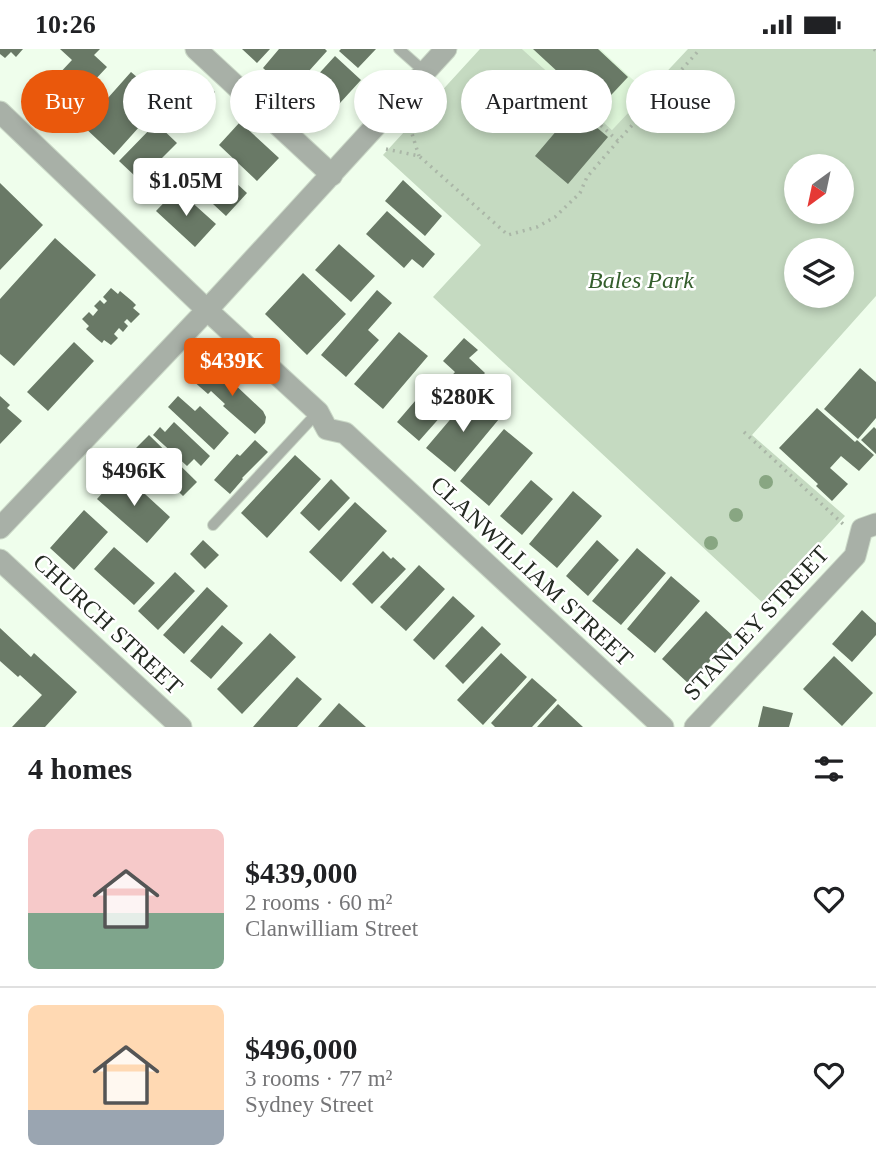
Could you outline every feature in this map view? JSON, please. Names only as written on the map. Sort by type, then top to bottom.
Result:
[{"type":"street","points":[[196,49],[332,174]]},
{"type":"street","points":[[427,70],[446,49]]},
{"type":"street","name":"CLANWILLIAM STREET","points":[[0,112],[318,412],[327,429],[345,433],[663,727]]},
{"type":"street","points":[[0,528],[207,310],[369,133]]},
{"type":"street","name":"STANLEY STREET","points":[[695,727],[855,556],[862,529],[876,524]]},
{"type":"street","name":"CHURCH STREET","points":[[0,560],[181,727]]},
{"type":"lane","points":[[400,49],[423,70]]},
{"type":"lane","points":[[213,525],[318,412]]},
{"type":"path","points":[[386,149],[419,156],[508,235],[537,227],[555,217],[580,193],[587,177],[700,49]]},
{"type":"path","points":[[412,133],[419,156]]},
{"type":"path","points":[[609,133],[618,141]]},
{"type":"path","points":[[744,432],[860,539]]},
{"type":"shaded area","points":[[522,49],[600,49],[626,73],[626,115],[612,130],[612,70],[545,70]]},
{"type":"green space","name":"Bales Park","points":[[480,49],[522,49],[545,70],[461,70],[461,133],[612,133],[626,115],[626,133],[735,133],[735,70],[668,70],[688,49],[876,49],[876,296],[752,435],[845,516],[764,604],[433,297],[481,245],[383,155],[403,133],[447,133],[447,85]]},
{"type":"building","points":[[0,49],[23,49],[16,57],[11,52],[5,58],[0,54]]},
{"type":"building","points":[[60,49],[100,49],[94,55],[107,67],[104,70],[63,70],[72,60]]},
{"type":"building","points":[[242,49],[270,49],[257,63]]},
{"type":"building","points":[[279,49],[327,51],[310,70],[263,68]]},
{"type":"building","points":[[376,49],[358,68],[339,51]]},
{"type":"building","points":[[533,49],[598,49],[626,75],[626,79],[612,94],[612,70],[556,70]]},
{"type":"building","points":[[335,56],[354,74],[354,88],[340,103],[340,70],[322,70]]},
{"type":"building","points":[[123,81],[123,133],[134,133],[114,155],[90,133],[109,133],[109,97]]},
{"type":"building","points":[[146,133],[166,133],[177,143],[159,161],[172,173],[153,193],[119,161]]},
{"type":"building","points":[[230,133],[252,133],[279,158],[257,181],[219,145]]},
{"type":"building","points":[[555,133],[603,133],[608,137],[568,184],[535,156]]},
{"type":"building","points":[[209,158],[247,193],[226,216],[187,180]]},
{"type":"building","points":[[403,180],[442,216],[425,236],[385,201]]},
{"type":"building","points":[[0,183],[43,225],[0,270]]},
{"type":"building","points":[[177,189],[216,224],[195,247],[156,211]]},
{"type":"building","points":[[387,211],[435,254],[423,268],[412,259],[404,268],[366,234]]},
{"type":"building","points":[[55,238],[96,275],[14,366],[0,354],[0,299]]},
{"type":"building","points":[[339,244],[375,276],[351,302],[315,270]]},
{"type":"building","points":[[303,273],[346,314],[307,355],[265,314]]},
{"type":"building","points":[[111,288],[118,294],[120,291],[132,301],[136,305],[133,308],[140,314],[131,323],[127,319],[124,322],[128,326],[123,332],[119,328],[114,334],[118,338],[111,345],[97,339],[86,329],[89,326],[82,319],[89,312],[93,316],[98,310],[94,306],[100,300],[104,304],[107,301],[103,297]]},
{"type":"building","points":[[377,290],[392,303],[368,330],[379,340],[346,377],[321,355]]},
{"type":"building","points":[[399,332],[428,356],[383,409],[354,384]]},
{"type":"building","points":[[464,338],[478,350],[469,358],[485,373],[456,404],[440,389],[455,372],[443,361]]},
{"type":"building","points":[[74,342],[94,361],[48,411],[27,392]]},
{"type":"building","points":[[212,363],[263,411],[265,423],[255,434],[223,406],[225,404],[211,391],[208,394],[192,380]]},
{"type":"building","points":[[860,368],[876,382],[876,418],[858,439],[824,409]]},
{"type":"building","points":[[428,386],[450,406],[419,441],[397,422]]},
{"type":"building","points":[[471,395],[499,419],[455,472],[426,448]]},
{"type":"building","points":[[0,396],[10,405],[7,408],[22,421],[0,444]]},
{"type":"building","points":[[178,396],[195,411],[200,406],[229,433],[214,450],[168,407]]},
{"type":"building","points":[[817,408],[874,455],[859,471],[841,456],[830,468],[848,484],[832,501],[816,486],[818,484],[779,448]]},
{"type":"building","points":[[174,422],[210,456],[201,466],[194,459],[187,466],[153,435],[160,427],[165,432]]},
{"type":"building","points":[[874,427],[876,429],[876,454],[861,440]]},
{"type":"building","points":[[504,429],[533,453],[489,506],[460,481]]},
{"type":"building","points":[[149,435],[197,482],[183,496],[135,449]]},
{"type":"building","points":[[255,440],[268,452],[230,494],[214,480],[237,454],[240,456]]},
{"type":"building","points":[[295,455],[321,479],[267,538],[241,513]]},
{"type":"building","points":[[121,472],[170,517],[147,543],[97,499]]},
{"type":"building","points":[[331,479],[350,498],[319,531],[300,513]]},
{"type":"building","points":[[531,480],[553,499],[522,535],[500,516]]},
{"type":"building","points":[[573,491],[602,516],[557,568],[529,544]]},
{"type":"building","points":[[355,502],[387,531],[341,582],[309,552]]},
{"type":"building","points":[[84,510],[108,532],[74,570],[50,548]]},
{"type":"building","points":[[203,540],[219,555],[205,569],[190,554]]},
{"type":"building","points":[[597,540],[619,560],[588,596],[566,576]]},
{"type":"building","points":[[114,547],[155,583],[134,605],[94,569]]},
{"type":"building","points":[[637,548],[666,573],[621,625],[592,601]]},
{"type":"building","points":[[383,551],[406,569],[372,604],[352,584]]},
{"type":"building","points":[[419,565],[445,589],[406,631],[380,607]]},
{"type":"building","points":[[175,572],[195,591],[158,630],[138,611]]},
{"type":"building","points":[[671,576],[700,601],[655,653],[627,629]]},
{"type":"building","points":[[207,587],[228,606],[184,654],[163,635]]},
{"type":"building","points":[[453,596],[475,616],[434,660],[413,640]]},
{"type":"building","points":[[862,610],[876,623],[876,635],[852,662],[832,644]]},
{"type":"building","points":[[706,611],[733,636],[689,684],[662,659]]},
{"type":"building","points":[[222,625],[243,643],[211,679],[190,661]]},
{"type":"building","points":[[482,626],[501,644],[463,684],[445,666]]},
{"type":"building","points":[[0,628],[31,657],[34,653],[77,692],[45,727],[12,727],[42,695],[0,661]]},
{"type":"building","points":[[270,633],[296,657],[242,714],[217,689]]},
{"type":"building","points":[[501,653],[527,677],[483,725],[457,700]]},
{"type":"building","points":[[834,656],[873,693],[842,726],[803,689]]},
{"type":"building","points":[[297,677],[322,699],[297,727],[253,727]]},
{"type":"building","points":[[532,678],[557,700],[532,727],[495,727],[491,723]]},
{"type":"building","points":[[339,703],[366,727],[318,727]]},
{"type":"building","points":[[558,704],[583,727],[537,727]]},
{"type":"building","points":[[763,706],[793,713],[789,727],[758,727]]}]
